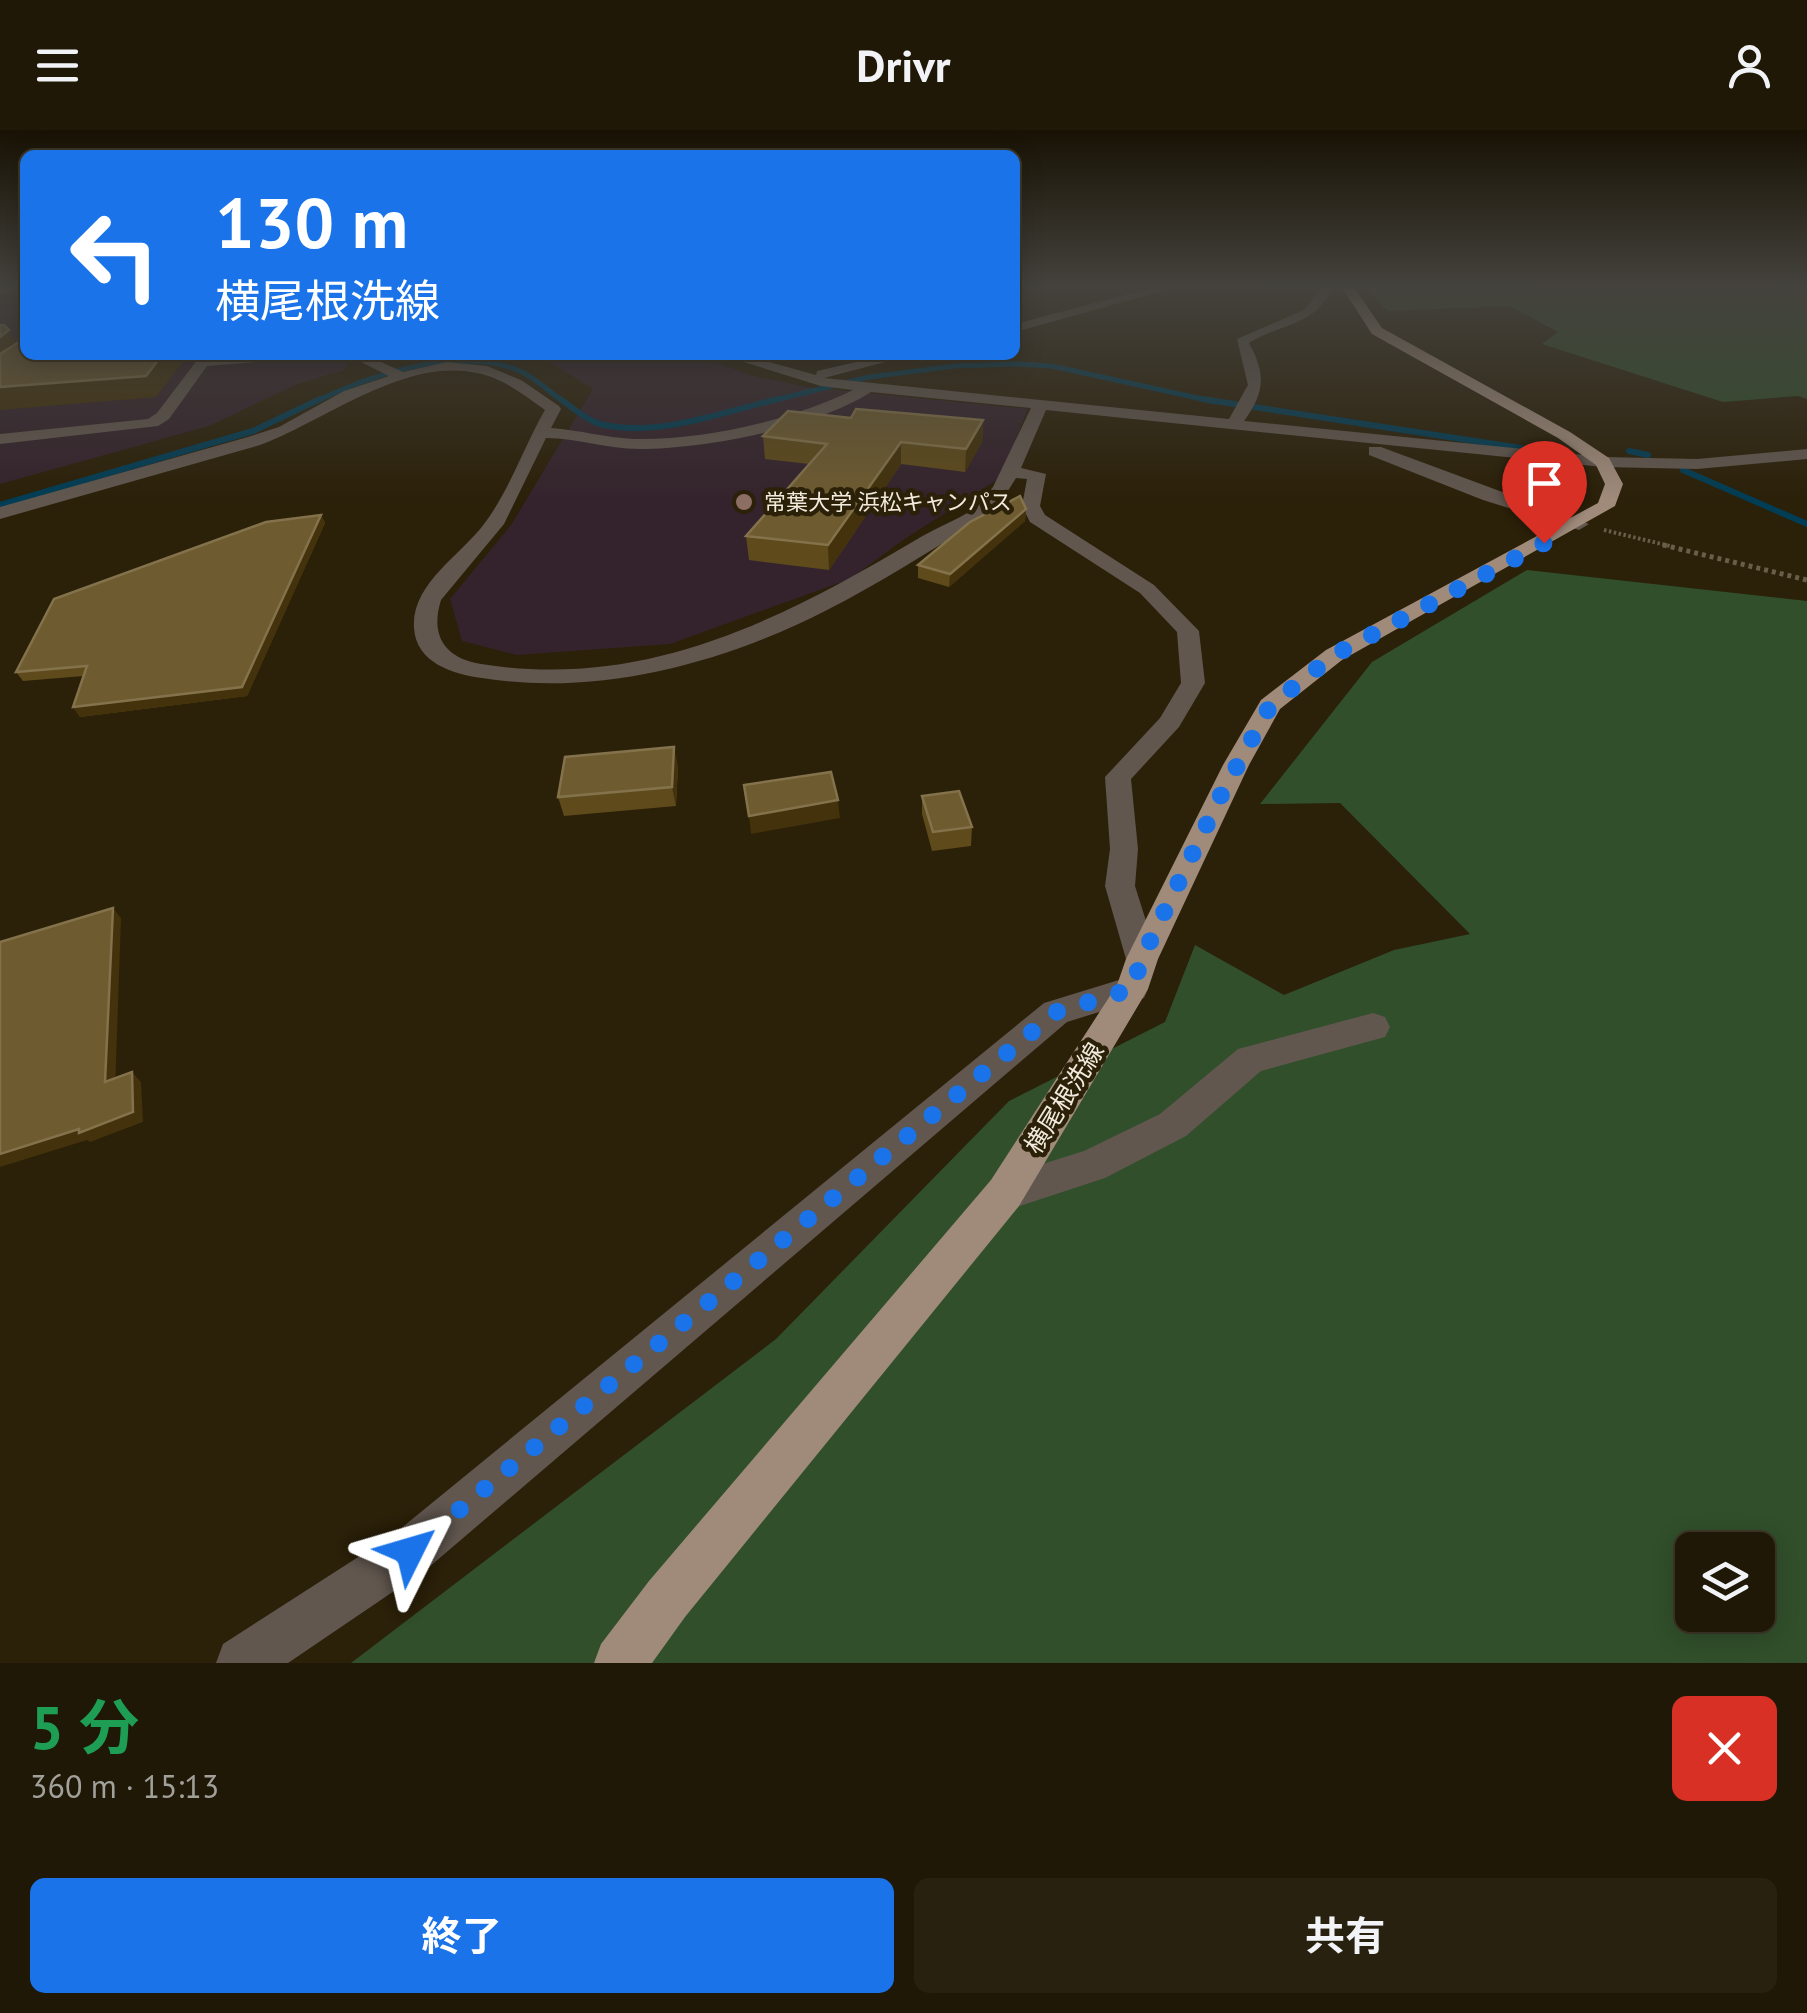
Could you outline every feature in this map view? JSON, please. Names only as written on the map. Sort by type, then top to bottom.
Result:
[{"type":"main road","points":[[1425,358],[1564,434],[1603,462]]},
{"type":"main road","name":"横尾根洗線","points":[[620,1663],[668,1599],[1005,1193],[1137,974],[1236,765],[1270,706],[1334,655],[1580,524],[1606,506],[1614,484],[1603,462]]},
{"type":"street","points":[[1232,426],[1254,390],[1258,372],[1250,358]]},
{"type":"street","points":[[0,439],[152,423],[163,416],[204,360]]},
{"type":"street","points":[[745,360],[804,378],[868,388],[1603,462],[1698,464],[1807,454]]},
{"type":"street","points":[[804,378],[883,360]]},
{"type":"street","points":[[0,513],[285,430],[386,370],[476,364],[520,383],[553,409],[494,524],[451,571],[431,601],[424,629],[435,654],[466,669],[519,675],[583,674],[641,668],[698,655],[858,588],[918,546],[990,506],[1026,444],[1040,406]]},
{"type":"street","points":[[539,433],[574,432],[636,444],[688,441],[835,403],[868,388]]},
{"type":"street","points":[[1349,438],[1452,483],[1580,524]]},
{"type":"street","points":[[242,1663],[410,1551],[1056,1012],[1137,974],[1120,886],[1124,849],[1118,777],[1170,722],[1193,683],[1188,631],[1146,589],[1037,518],[1031,506],[1037,474],[1008,472]]},
{"type":"street","points":[[1005,1193],[1092,1166],[1173,1125],[1250,1059],[1373,1027]]},
{"type":"path","points":[[1580,524],[1807,580]]},
{"type":"shaded area","points":[[0,358],[350,360],[344,370],[297,384],[209,426],[0,484]]},
{"type":"shaded area","name":"常葉大学 浜松キャンパス","points":[[547,360],[708,360],[753,376],[807,387],[1028,409],[1000,478],[850,579],[670,644],[517,655],[462,641],[450,599],[511,525],[593,389]]},
{"type":"green space","points":[[1584,358],[1807,358],[1807,399],[1798,396],[1723,402]]},
{"type":"green space","points":[[1527,570],[1807,601],[1807,1663],[351,1663],[776,1339],[1009,1101],[1165,1022],[1195,945],[1284,995],[1394,950],[1470,934],[1340,803],[1260,804],[1372,662]]},
{"type":"building","points":[[0,358],[158,360],[146,376],[0,387]]},
{"type":"building","points":[[856,409],[983,420],[966,449],[901,442],[828,545],[746,536],[827,444],[763,436],[788,411],[851,418]]},
{"type":"building","points":[[1020,496],[1026,509],[950,574],[918,565],[970,522]]},
{"type":"building","points":[[321,515],[242,687],[73,707],[87,666],[16,672],[54,599],[266,522]]},
{"type":"building","points":[[674,747],[672,787],[558,797],[565,757]]},
{"type":"building","points":[[831,772],[838,800],[749,816],[744,785]]},
{"type":"building","points":[[959,791],[972,827],[933,832],[922,796]]},
{"type":"building","points":[[113,908],[105,1082],[132,1072],[133,1112],[79,1133],[79,1129],[0,1154],[0,942]]},
{"type":"waterway","points":[[315,402],[385,374],[463,361],[519,370],[560,399]]},
{"type":"waterway","points":[[767,402],[869,377],[955,366],[1017,364],[1052,366],[1203,399]]},
{"type":"waterway","points":[[0,505],[253,431],[320,399]]},
{"type":"waterway","points":[[560,399],[600,424],[644,428],[690,422],[778,399]]},
{"type":"waterway","points":[[560,399],[564,402]]},
{"type":"waterway","points":[[1203,399],[1540,451]]},
{"type":"waterway","points":[[1203,399],[1216,402]]},
{"type":"waterway","points":[[1629,451],[1648,455]]},
{"type":"waterway","points":[[1683,470],[1807,524]]},
{"type":"place","name":"常葉大学 浜松キャンパス","points":[[744,502]]},
{"type":"route","points":[[410,1551],[1056,1012],[1132,989],[1142,958],[1220,797],[1270,706],[1334,655],[1544,543]]}]
